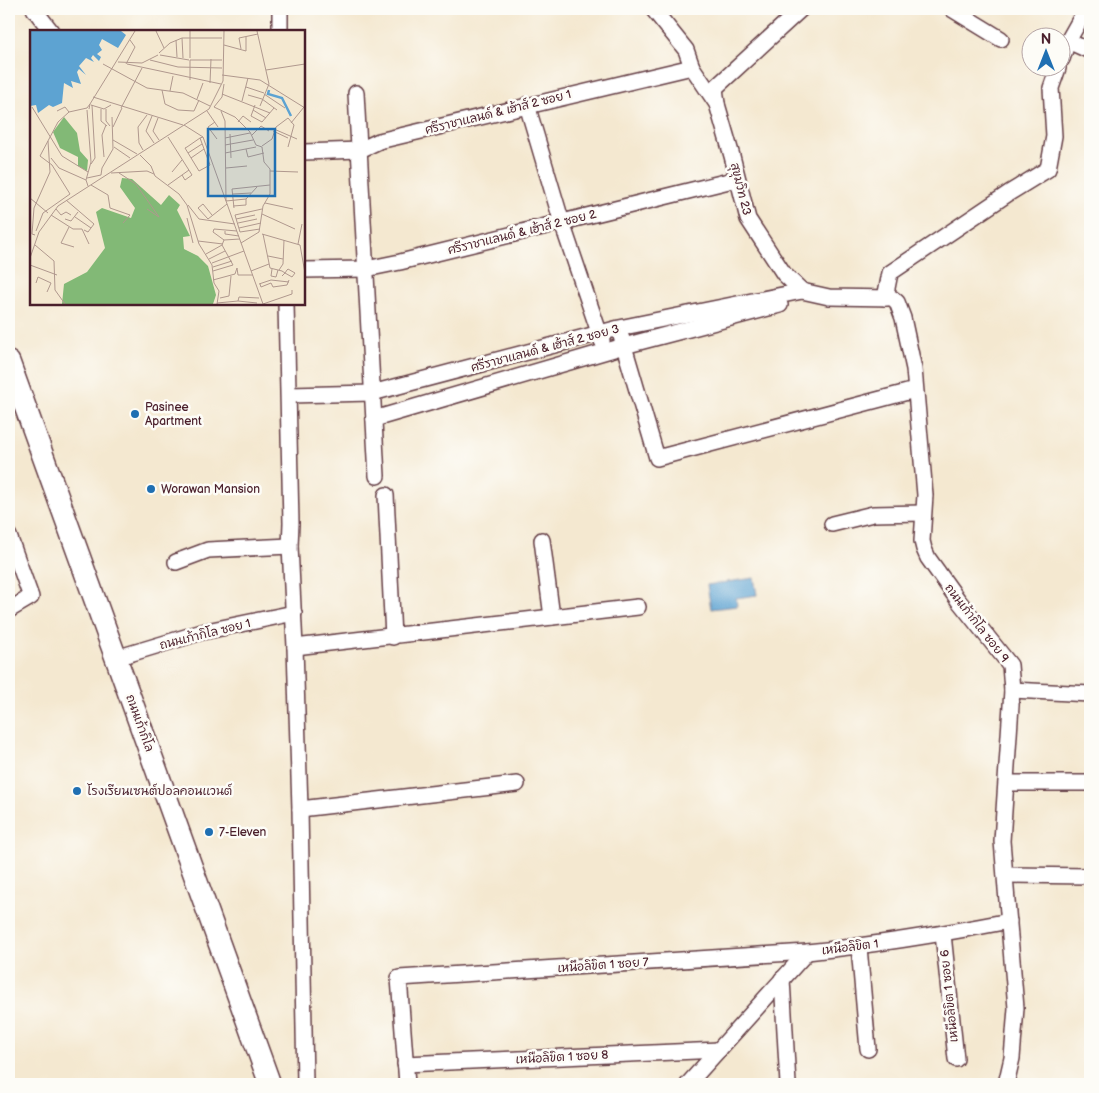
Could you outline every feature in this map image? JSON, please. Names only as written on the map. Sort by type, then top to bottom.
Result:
[{"type":"main road","name":"ถนนเก้ากิโล","points":[[9,362],[14,395],[116,658],[270,1084]]},
{"type":"street","points":[[34,9],[50,30]]},
{"type":"street","points":[[280,9],[280,30]]},
{"type":"street","name":"สุขุมวิท 23","points":[[652,9],[686,50],[692,66],[717,104],[748,219],[784,274],[802,290],[829,297],[884,298]]},
{"type":"street","points":[[717,104],[715,88],[801,9]]},
{"type":"street","points":[[952,9],[1001,39]]},
{"type":"street","points":[[1072,35],[1088,9]]},
{"type":"street","points":[[1072,43],[1090,51]]},
{"type":"street","name":"ศรีราชาแลนด์ & เฮ้าส์ 2 ซอย 1","points":[[305,152],[360,150],[379,141],[692,66]]},
{"type":"street","points":[[884,298],[890,273],[1009,192],[1048,169],[1054,136],[1051,88],[1054,78]]},
{"type":"street","points":[[356,93],[376,476]]},
{"type":"street","points":[[527,105],[562,223],[598,333],[606,351]]},
{"type":"street","name":"ศรีราชาแลนด์ & เฮ้าส์ 2 ซอย 2","points":[[305,270],[366,269],[562,223],[737,179]]},
{"type":"street","name":"ศรีราชาแลนด์ & เฮ้าส์ 2 ซอย 3","points":[[289,395],[372,394],[598,333],[802,290]]},
{"type":"street","name":"ศรีราชาแลนด์ & เฮ้าส์ 2 ซอย 3","points":[[374,420],[624,346],[800,299],[829,297]]},
{"type":"street","name":"ถนนเก้ากิโล ซอย 9","points":[[884,298],[892,298],[897,302],[904,318],[914,369],[925,495],[922,540],[928,558],[1010,665],[1012,690],[1002,841],[1016,1008],[1012,1058],[1006,1084]]},
{"type":"street","points":[[286,305],[292,523],[290,546],[300,809],[305,1084]]},
{"type":"street","points":[[619,328],[657,458],[915,390]]},
{"type":"street","points":[[386,495],[393,637]]},
{"type":"street","points":[[832,524],[873,514],[923,513]]},
{"type":"street","points":[[9,536],[31,597],[9,610]]},
{"type":"street","points":[[542,540],[552,617]]},
{"type":"street","points":[[176,562],[208,550],[290,546]]},
{"type":"street","points":[[295,647],[638,607]]},
{"type":"street","name":"ถนนเก้ากิโล ซอย 1","points":[[116,658],[202,632],[294,614]]},
{"type":"street","points":[[1012,690],[1090,694]]},
{"type":"street","points":[[1006,783],[1090,783]]},
{"type":"street","points":[[300,809],[517,784]]},
{"type":"street","points":[[1005,875],[1090,876]]},
{"type":"street","name":"เหนือลิขิต 1","points":[[688,1084],[807,952],[859,947],[1010,921]]},
{"type":"street","name":"เหนือลิขิต 1 ซอย 6","points":[[943,934],[956,1059]]},
{"type":"street","points":[[859,947],[868,1049]]},
{"type":"street","name":"เหนือลิขิต 1 ซอย 7","points":[[406,1064],[399,978],[807,952]]},
{"type":"street","points":[[782,979],[788,1084]]},
{"type":"street","name":"เหนือลิขิต 1 ซอย 8","points":[[406,1064],[719,1050]]},
{"type":"street","points":[[406,1064],[407,1084]]},
{"type":"street","points":[[705,1065],[706,1084]]},
{"type":"water","points":[[754,578],[757,595],[736,598],[737,606],[711,609],[707,585]]},
{"type":"place","name":"Pasinee Apartment","points":[[135,414]]},
{"type":"place","name":"Worawan Mansion","points":[[151,489]]},
{"type":"place","name":"โรงเรียนเซนต์ปอลคอนแวนต์","points":[[77,791]]},
{"type":"place","name":"7-Eleven","points":[[209,832]]}]
